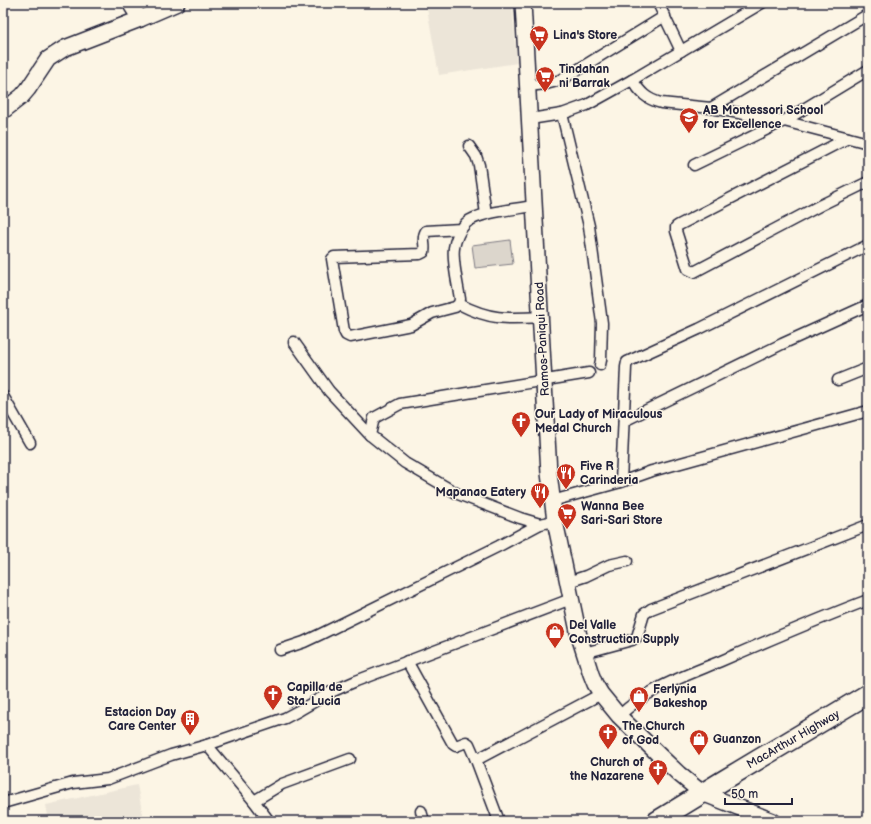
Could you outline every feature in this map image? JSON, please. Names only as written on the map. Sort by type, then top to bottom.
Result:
[{"type":"highway","name":"MacArthur Highway","points":[[656,821],[868,694]]},
{"type":"main road","points":[[130,3],[140,19]]},
{"type":"main road","points":[[3,111],[22,96],[48,59],[55,53],[177,3]]},
{"type":"main road","name":"Ramos-Paniqui Road","points":[[523,3],[552,501],[584,653],[595,684],[601,694],[619,716],[679,774],[702,793],[768,820]]},
{"type":"street","points":[[658,3],[681,51]]},
{"type":"street","points":[[530,119],[562,114],[587,105],[762,3]]},
{"type":"street","points":[[711,108],[868,15]]},
{"type":"street","points":[[528,86],[546,84],[561,80],[664,16]]},
{"type":"street","points":[[694,165],[784,121],[868,70]]},
{"type":"street","points":[[632,80],[645,97],[653,101],[711,108],[784,121],[868,143]]},
{"type":"street","points":[[562,114],[588,226],[600,303],[602,323],[600,365]]},
{"type":"street","points":[[848,138],[676,227],[688,269],[694,272],[868,182]]},
{"type":"street","points":[[469,146],[476,156],[479,165],[486,214]]},
{"type":"street","points":[[461,229],[426,231],[423,236],[425,249],[424,252],[420,254],[334,257],[331,262],[346,335],[350,337],[410,325],[432,313],[455,307],[459,304],[460,300],[454,248],[456,238],[461,229],[470,220],[486,214],[534,206]]},
{"type":"street","points":[[621,482],[627,362],[699,329],[868,245]]},
{"type":"street","points":[[459,304],[479,313],[497,318],[508,319],[541,317]]},
{"type":"street","points":[[624,421],[782,344],[868,305]]},
{"type":"street","points":[[294,342],[329,391],[370,436],[404,463],[458,494],[540,524]]},
{"type":"street","points":[[838,380],[868,368]]},
{"type":"street","points":[[370,436],[374,418],[400,404],[589,373]]},
{"type":"street","points":[[3,396],[30,443]]},
{"type":"street","points":[[552,501],[621,482],[652,471],[868,411]]},
{"type":"street","points":[[280,650],[304,642],[321,634],[540,524],[555,521]]},
{"type":"street","points":[[584,653],[638,637],[644,614],[650,609],[868,525]]},
{"type":"street","points":[[568,582],[586,576],[609,565],[626,561]]},
{"type":"street","points":[[3,803],[73,783],[108,779],[171,755],[208,745],[285,718],[331,692],[407,661],[572,599]]},
{"type":"street","points":[[619,716],[636,701],[658,687],[763,642],[868,600]]},
{"type":"street","points":[[407,661],[453,744],[456,746],[466,742],[469,744],[499,821]]},
{"type":"street","points":[[476,760],[601,694]]},
{"type":"street","points":[[208,745],[254,800],[269,821]]},
{"type":"street","points":[[254,800],[282,784],[350,759]]},
{"type":"street","points":[[421,810],[424,821]]},
{"type":"shaded area","points":[[426,3],[512,3],[517,63],[439,75]]},
{"type":"shaded area","points":[[510,240],[513,264],[475,268],[472,245]]},
{"type":"shaded area","points":[[137,785],[144,821],[49,821],[46,805]]},
{"type":"place","name":"Lina's Store","points":[[539,52]]},
{"type":"place","name":"Tindahan ni Barrak","points":[[545,93]]},
{"type":"place","name":"AB Montessori School for Excellence","points":[[689,134]]},
{"type":"place","name":"Our Lady of Miraculous Medal Church","points":[[521,438]]},
{"type":"place","name":"Five R Carinderia","points":[[566,490]]},
{"type":"place","name":"Mapanao Eatery","points":[[540,509]]},
{"type":"place","name":"Wanna Bee Sari-Sari Store","points":[[567,530]]},
{"type":"place","name":"Del Valle Construction Supply","points":[[555,649]]},
{"type":"place","name":"Capilla de Sta. Lucia","points":[[273,711]]},
{"type":"place","name":"Ferlynia Bakeshop","points":[[639,713]]},
{"type":"place","name":"Estacion Day Care Center","points":[[190,736]]},
{"type":"place","name":"The Church of God","points":[[608,750]]},
{"type":"place","name":"Guanzon","points":[[699,756]]},
{"type":"place","name":"Church of the Nazarene","points":[[658,786]]}]
